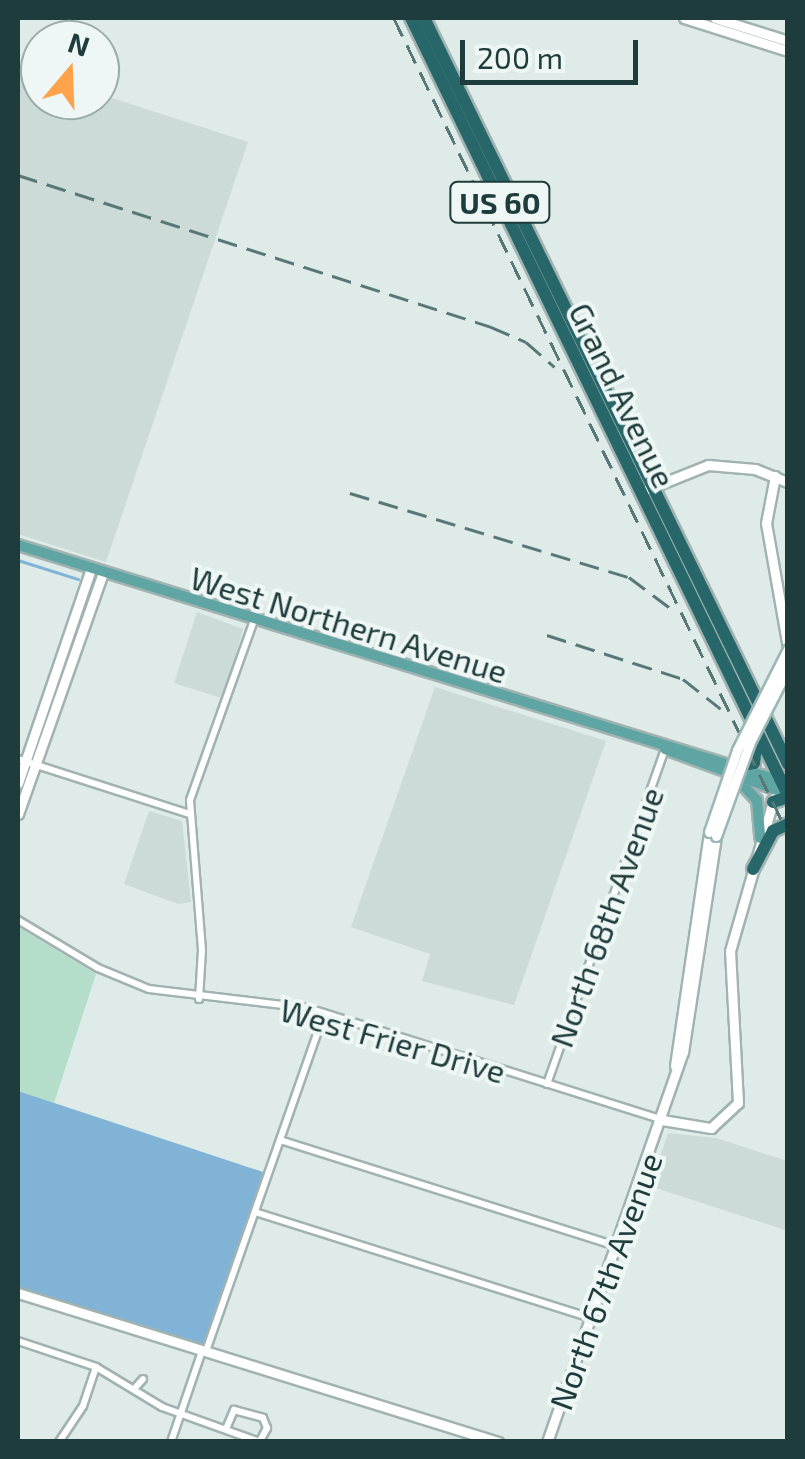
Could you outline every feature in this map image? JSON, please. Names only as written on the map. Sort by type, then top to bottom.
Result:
[{"type":"highway","name":"Grand Avenue","points":[[410,18],[451,87]]},
{"type":"highway","name":"Grand Avenue","points":[[424,18],[451,87],[573,338],[782,790]]},
{"type":"highway","name":"Grand Avenue","points":[[645,491],[788,764]]},
{"type":"highway","points":[[736,767],[751,766],[758,756],[752,723]]},
{"type":"highway","points":[[753,869],[773,832],[788,824]]},
{"type":"main road","points":[[684,18],[788,51]]},
{"type":"main road","points":[[716,18],[788,41]]},
{"type":"main road","points":[[645,491],[708,465],[788,482]]},
{"type":"main road","points":[[774,476],[766,523],[788,649]]},
{"type":"main road","name":"West Northern Avenue","points":[[18,545],[665,749],[736,767],[782,790]]},
{"type":"main road","points":[[18,783],[91,568]]},
{"type":"main road","points":[[18,814],[26,761],[103,572]]},
{"type":"main road","name":"North 67th Avenue","points":[[548,1442],[662,1120],[675,1070],[712,834],[737,750],[788,649]]},
{"type":"main road","name":"North 67th Avenue","points":[[712,834],[741,762],[788,668]]},
{"type":"main road","name":"West Northern Avenue","points":[[665,749],[720,772],[782,790]]},
{"type":"main road","points":[[720,772],[754,795],[760,838]]},
{"type":"main road","name":"North 67th Avenue","points":[[662,1120],[705,1130],[728,1118],[738,1103],[728,976],[734,928],[760,838],[782,790]]},
{"type":"main road","points":[[18,1293],[498,1442]]},
{"type":"street","points":[[199,999],[202,950],[188,814],[254,620]]},
{"type":"street","name":"North 68th Avenue","points":[[547,1084],[665,749]]},
{"type":"street","points":[[26,761],[188,814]]},
{"type":"street","name":"West Frier Drive","points":[[18,920],[114,976],[199,999],[291,1005],[662,1120]]},
{"type":"street","points":[[171,1442],[324,1014]]},
{"type":"street","points":[[280,1140],[618,1246]]},
{"type":"street","points":[[254,1212],[592,1318]]},
{"type":"street","points":[[18,1352],[19,1342],[96,1367],[180,1414],[260,1442],[268,1428],[263,1418],[234,1410],[226,1429]]},
{"type":"street","points":[[59,1442],[83,1406],[96,1367]]},
{"type":"street","points":[[135,1388],[142,1378]]},
{"type":"shaded area","points":[[18,67],[20,120],[120,120],[120,100],[248,142],[106,562],[18,534]]},
{"type":"shaded area","points":[[197,612],[243,629],[224,699],[174,683]]},
{"type":"shaded area","points":[[435,687],[606,741],[514,1005],[422,981],[430,954],[351,927]]},
{"type":"shaded area","points":[[149,811],[182,821],[191,902],[178,904],[124,884]]},
{"type":"shaded area","points":[[668,1133],[716,1138],[787,1161],[785,1230],[650,1186]]},
{"type":"green space","points":[[18,927],[96,974],[54,1103],[18,1091]]},
{"type":"water","points":[[18,1091],[263,1172],[204,1345],[18,1288]]},
{"type":"waterway","points":[[18,560],[78,579]]},
{"type":"railway","points":[[394,18],[788,833]]},
{"type":"railway","points":[[18,175],[491,327],[526,342],[555,367]]},
{"type":"railway","points":[[350,493],[629,577],[673,610]]},
{"type":"railway","points":[[547,635],[683,679],[721,709]]}]
